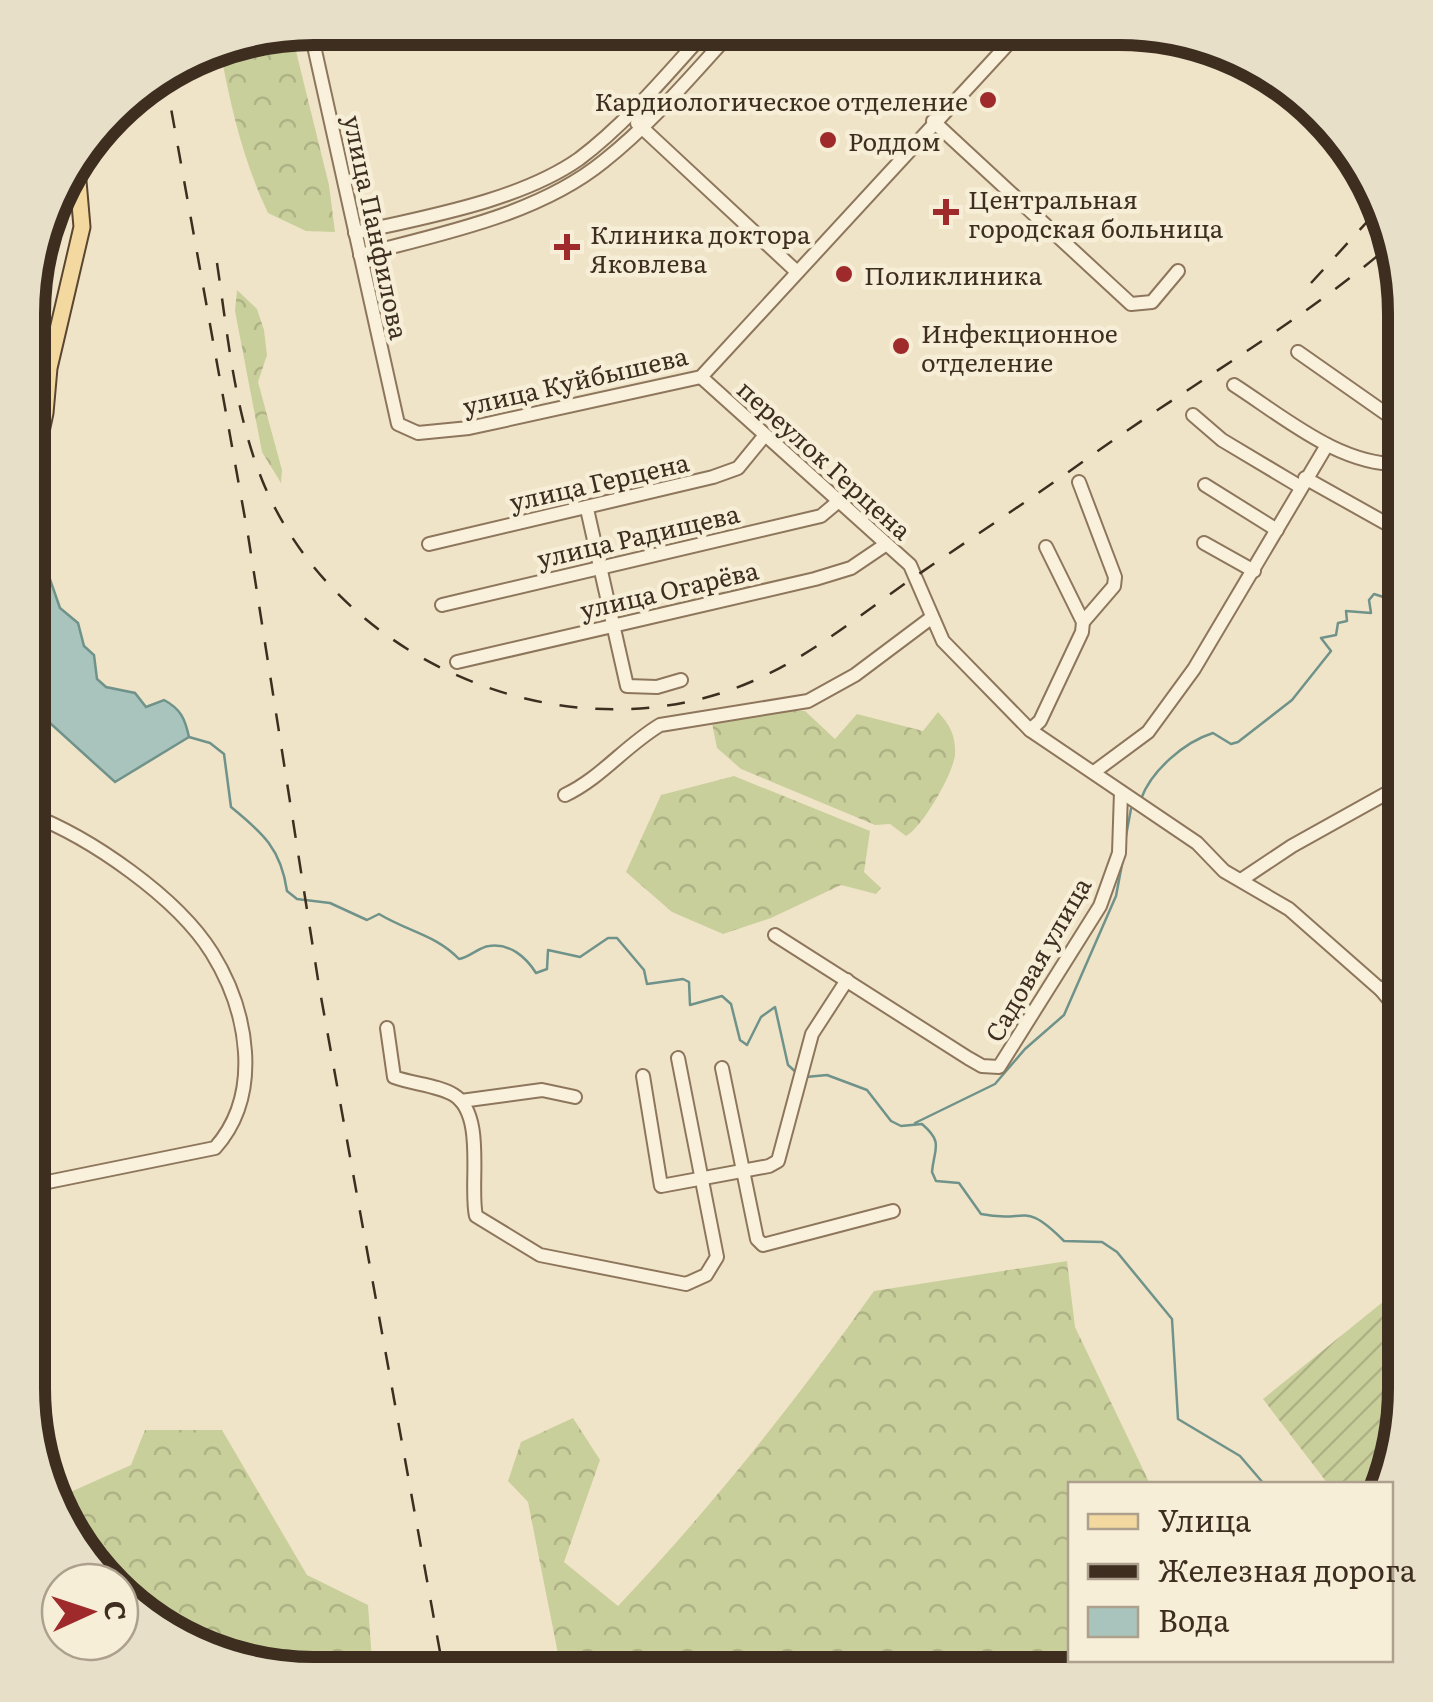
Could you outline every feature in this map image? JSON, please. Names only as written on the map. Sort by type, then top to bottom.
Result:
[{"type":"main road","points":[[45,413],[49,368],[82,227],[80,181]]},
{"type":"street","name":"улица Панфилова","points":[[314,45],[398,424],[408,430]]},
{"type":"street","points":[[355,232],[449,212],[578,159],[627,116],[693,45]]},
{"type":"street","points":[[360,255],[454,231],[522,205],[592,170],[642,126],[719,45]]},
{"type":"street","name":"улица Куйбышева","points":[[408,430],[418,433],[469,428],[701,377],[1006,45]]},
{"type":"street","points":[[627,116],[797,272]]},
{"type":"street","points":[[933,121],[1131,304],[1152,302],[1178,272]]},
{"type":"street","points":[[1298,352],[1388,415]]},
{"type":"street","name":"переулок Герцена","points":[[701,377],[840,500],[917,575],[931,618]]},
{"type":"street","points":[[1234,385],[1327,445],[1388,464]]},
{"type":"street","points":[[1193,414],[1222,440],[1388,525]]},
{"type":"street","name":"улица Герцена","points":[[430,544],[588,509],[738,468],[765,436]]},
{"type":"street","points":[[1094,772],[1148,732],[1214,640],[1302,482],[1327,445]]},
{"type":"street","points":[[1030,730],[1040,721],[1069,662],[1082,622],[1114,586],[1115,577],[1079,482]]},
{"type":"street","points":[[1205,485],[1277,530]]},
{"type":"street","name":"улица Радищева","points":[[442,604],[822,516],[840,500]]},
{"type":"street","points":[[588,509],[627,686],[657,687],[681,680]]},
{"type":"street","points":[[1204,542],[1254,571]]},
{"type":"street","name":"улица Огарёва","points":[[457,662],[814,579],[851,568],[885,545]]},
{"type":"street","points":[[1046,547],[1082,622]]},
{"type":"street","points":[[564,795],[592,782],[640,737],[660,726],[808,701],[855,675],[931,618],[944,641],[980,683],[1030,730],[1197,843],[1224,871],[1289,909],[1387,998]]},
{"type":"street","name":"Садовая улица","points":[[775,935],[982,1066],[999,1067],[1100,906],[1119,853],[1121,792]]},
{"type":"street","points":[[1241,880],[1292,846],[1388,793]]},
{"type":"street","points":[[45,822],[97,847],[171,908],[211,951],[240,1020],[247,1063],[245,1089],[229,1132],[215,1148],[45,1183]]},
{"type":"street","points":[[643,1076],[661,1186],[742,1172],[778,1161],[812,1034],[847,980]]},
{"type":"street","points":[[1381,990],[1387,985]]},
{"type":"street","points":[[387,1028],[394,1077],[451,1092],[461,1100],[476,1168],[474,1210],[490,1229],[540,1255],[686,1284],[715,1265],[704,1180],[678,1058]]},
{"type":"street","points":[[722,1068],[757,1239],[763,1244],[893,1212]]},
{"type":"street","points":[[461,1100],[542,1090],[575,1096]]},
{"type":"green space","points":[[295,46],[329,185],[335,232],[306,231],[268,213],[244,151],[222,61]]},
{"type":"green space","points":[[237,290],[257,309],[264,330],[267,355],[258,382],[282,470],[281,483],[262,452],[235,311]]},
{"type":"green space","points":[[767,709],[805,711],[835,739],[857,714],[923,731],[938,712],[953,736],[953,764],[928,812],[906,836],[890,824],[875,825],[741,769],[717,748],[712,723]]},
{"type":"green space","points":[[734,776],[870,831],[864,872],[881,888],[876,894],[841,885],[771,918],[723,934],[672,912],[626,872],[661,795]]},
{"type":"green space","points":[[1067,1261],[1075,1327],[1149,1482],[1068,1482],[1068,1656],[558,1656],[528,1502],[508,1481],[521,1442],[573,1418],[600,1460],[564,1562],[618,1606],[752,1453],[874,1291]]},
{"type":"green space","points":[[1387,1298],[1387,1406],[1383,1441],[1371,1482],[1326,1482],[1263,1399]]},
{"type":"green space","points":[[145,1430],[222,1430],[307,1575],[368,1605],[372,1656],[261,1652],[195,1629],[140,1593],[140,1562],[109,1562],[81,1523],[66,1494],[131,1465]]},
{"type":"water","points":[[45,565],[60,608],[78,623],[84,646],[94,655],[97,679],[106,687],[135,693],[146,707],[164,700],[170,703],[186,725],[189,737],[115,782],[45,719]]},
{"type":"waterway","points":[[1141,799],[1161,768],[1191,743],[1213,733],[1231,744],[1238,742],[1292,700],[1331,651],[1321,638],[1336,635],[1338,623],[1347,621],[1346,611],[1371,613],[1369,600],[1374,594],[1388,598]]},
{"type":"waterway","points":[[189,737],[210,743],[224,754],[231,807],[269,843],[287,891],[297,899],[330,903],[367,920],[379,914],[431,939],[459,959],[485,947],[504,947],[522,957],[536,973],[547,969],[548,950],[580,957],[608,938],[617,938],[644,970],[647,984],[683,979],[689,982],[690,1005],[722,996],[731,1004],[740,1040],[747,1045],[761,1017],[775,1007],[788,1065],[798,1074]]},
{"type":"waterway","points":[[1125,841],[1131,809]]},
{"type":"waterway","points":[[915,1123],[995,1084],[1025,1049],[1064,1015],[1116,896],[1123,859]]},
{"type":"waterway","points":[[806,1077],[827,1075],[867,1090],[891,1121],[901,1126],[922,1124],[935,1141],[932,1172],[936,1181],[959,1183],[981,1214],[1032,1217],[1064,1241],[1102,1242],[1117,1252],[1172,1319],[1178,1419],[1240,1456],[1262,1482]]},
{"type":"railway","points":[[168,89],[248,535],[319,986],[441,1656]]},
{"type":"railway","points":[[1311,283],[1370,218]]},
{"type":"railway","points":[[217,263],[246,433],[265,487],[301,550],[349,604],[406,648],[471,681],[540,702],[612,709],[684,703],[753,681],[795,659],[1284,326],[1381,253]]},
{"type":"place","name":"Кардиологическое отделение","points":[[988,100]]},
{"type":"place","name":"Роддом","points":[[828,140]]},
{"type":"place","name":"Центральная городская больница","points":[[946,212]]},
{"type":"place","name":"Клиника доктора Яковлева","points":[[567,247]]},
{"type":"place","name":"Поликлиника","points":[[844,274]]},
{"type":"place","name":"Инфекционное отделение","points":[[901,346]]}]
